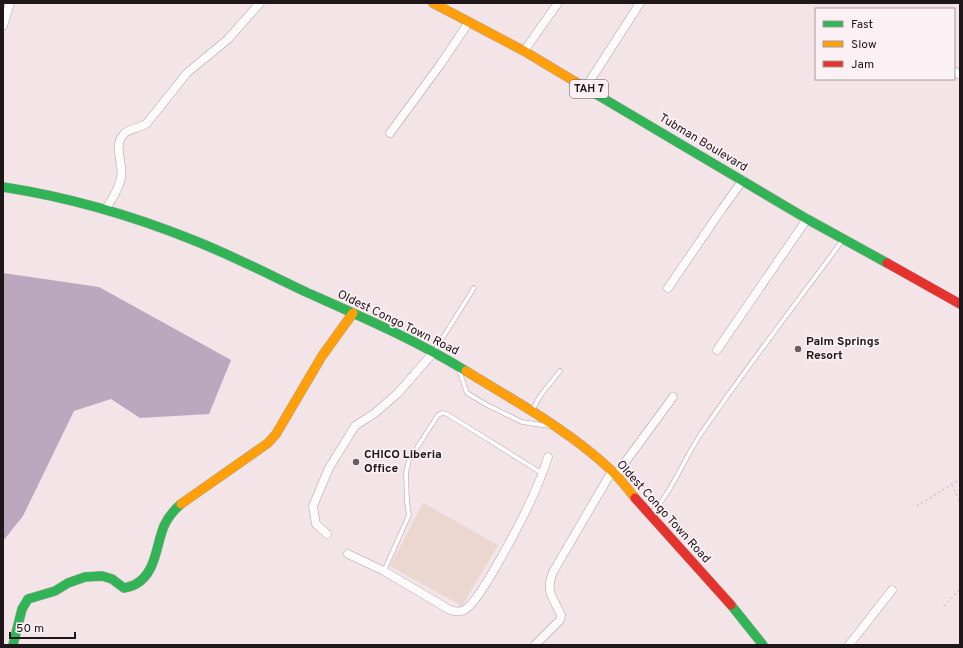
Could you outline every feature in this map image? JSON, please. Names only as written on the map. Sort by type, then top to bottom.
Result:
[{"type":"main road","name":"Tubman Boulevard","points":[[435,3],[524,51],[807,219],[960,304]]},
{"type":"main road","name":"Oldest Congo Town Road","points":[[3,187],[35,192],[106,209],[193,240],[353,313],[434,352],[458,366],[558,428],[586,449],[614,474],[729,603],[762,645]]},
{"type":"main road","points":[[13,645],[22,609],[28,599],[56,591],[68,582],[85,577],[102,576],[112,579],[124,588],[134,586],[145,578],[152,566],[159,538],[169,517],[179,506],[195,494],[268,443],[276,434],[322,356],[353,313]]},
{"type":"street","points":[[3,26],[10,3]]},
{"type":"street","points":[[106,209],[117,190],[121,178],[122,167],[118,148],[120,139],[130,130],[141,128],[147,123],[187,73],[228,39],[260,3]]},
{"type":"street","points":[[524,51],[558,3]]},
{"type":"street","points":[[586,87],[640,3]]},
{"type":"street","points":[[390,133],[440,65],[469,22]]},
{"type":"street","points":[[668,288],[743,180]]},
{"type":"street","points":[[717,350],[807,219]]},
{"type":"street","points":[[327,534],[316,524],[313,506],[329,468],[355,426],[375,413],[398,392],[434,352]]},
{"type":"street","points":[[535,645],[560,620],[561,617],[550,590],[550,581],[553,572],[614,474],[673,397]]},
{"type":"street","points":[[348,554],[384,571],[450,610],[457,612],[463,611],[468,608],[491,576],[532,499],[543,474],[548,457]]},
{"type":"street","points":[[849,645],[892,590]]},
{"type":"lane","points":[[650,515],[660,505],[699,436],[844,239]]},
{"type":"lane","points":[[434,352],[474,288]]},
{"type":"lane","points":[[458,366],[467,392],[480,401],[522,422],[558,428]]},
{"type":"lane","points":[[531,411],[540,396],[560,370]]},
{"type":"lane","points":[[384,571],[409,515],[406,473],[409,460],[438,415],[442,413],[447,414],[543,474]]},
{"type":"path","points":[[917,506],[960,479]]},
{"type":"path","points":[[952,485],[960,502]]},
{"type":"path","points":[[944,606],[960,589]]},
{"type":"shaded area","points":[[3,273],[99,287],[231,360],[209,414],[140,418],[111,399],[74,411],[23,516],[3,541]]},
{"type":"shaded area","points":[[423,503],[498,545],[462,606],[390,566]]},
{"type":"traffic: fast","points":[[584,87],[807,219],[887,263]]},
{"type":"traffic: fast","points":[[3,187],[51,196],[99,208],[193,240],[388,329],[428,349],[466,371]]},
{"type":"traffic: fast","points":[[13,645],[22,609],[28,599],[55,591],[68,583],[85,577],[102,576],[112,579],[124,588],[135,585],[143,579],[152,566],[161,533],[166,523],[171,514],[181,504]]},
{"type":"traffic: fast","points":[[731,605],[763,645]]},
{"type":"traffic: slow","points":[[433,3],[524,51],[584,87]]},
{"type":"traffic: slow","points":[[181,504],[268,443],[276,434],[322,356],[353,313]]},
{"type":"traffic: slow","points":[[466,371],[542,417],[578,442],[612,471],[635,498]]},
{"type":"traffic: jam","points":[[887,263],[960,304]]},
{"type":"traffic: jam","points":[[635,498],[731,605]]},
{"type":"place","name":"Palm Springs Resort","points":[[798,349]]},
{"type":"place","name":"CHICO Liberia Office","points":[[356,462]]}]
